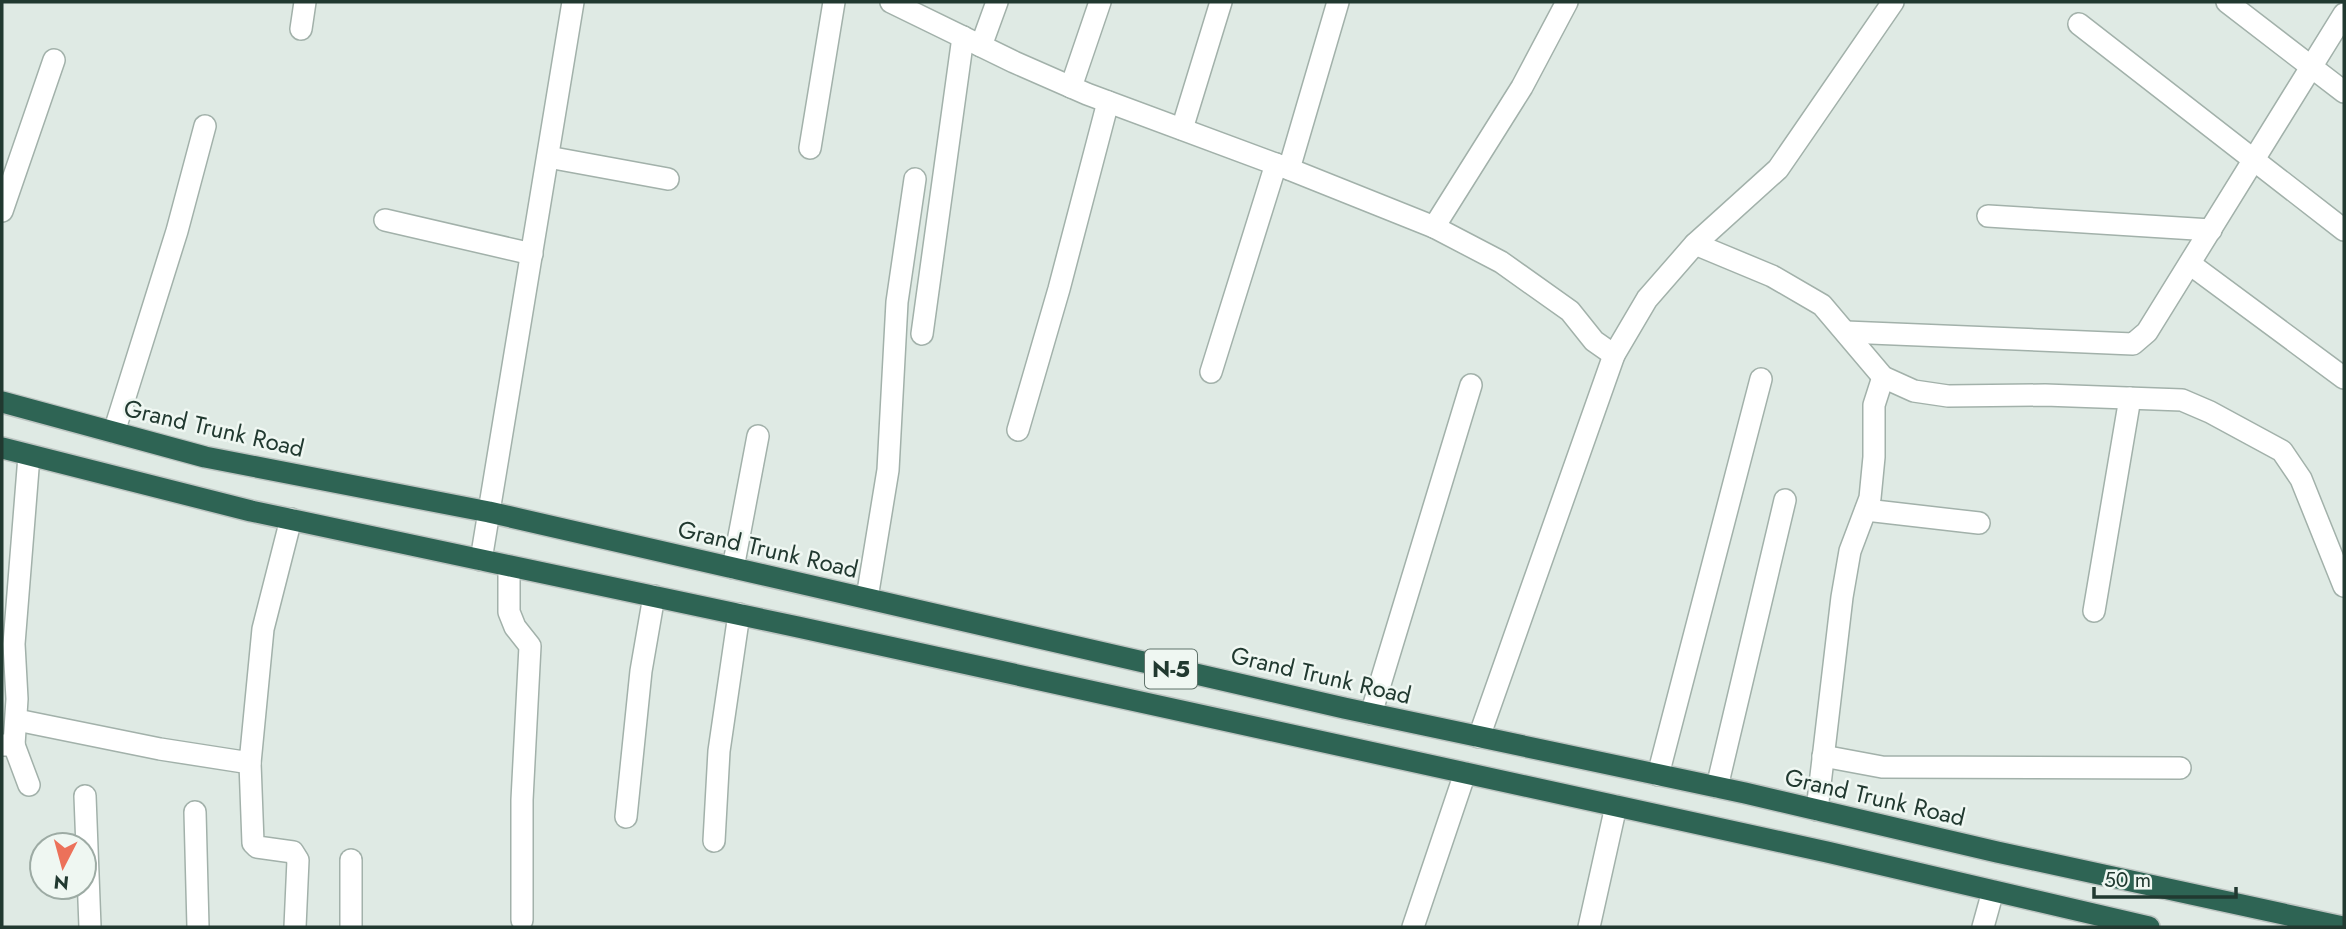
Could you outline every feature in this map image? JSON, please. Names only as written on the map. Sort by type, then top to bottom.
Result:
[{"type":"highway","name":"Grand Trunk Road","points":[[2,402],[205,457],[489,512],[1371,714],[1717,787],[2011,855],[2343,927]]},
{"type":"highway","name":"N-5","points":[[2,448],[291,519],[1616,806],[2149,927]]},
{"type":"street","points":[[301,29],[304,2]]},
{"type":"street","points":[[481,560],[573,2]]},
{"type":"street","points":[[810,148],[834,2]]},
{"type":"street","points":[[891,2],[1071,88],[1283,166],[1434,227],[1501,262],[1570,311],[1594,341],[1614,355]]},
{"type":"street","points":[[922,334],[972,41],[997,2]]},
{"type":"street","points":[[1071,88],[1100,2]]},
{"type":"street","points":[[1182,129],[1221,2]]},
{"type":"street","points":[[1211,372],[1338,2]]},
{"type":"street","points":[[1434,227],[1522,87],[1567,2]]},
{"type":"street","points":[[1479,737],[1614,355],[1647,299],[1695,244],[1778,169],[1893,2]]},
{"type":"street","points":[[2227,2],[2344,92]]},
{"type":"street","points":[[1846,332],[2133,344],[2147,332],[2344,14]]},
{"type":"street","points":[[2079,24],[2344,230]]},
{"type":"street","points":[[2,211],[54,61]]},
{"type":"street","points":[[1062,282],[1108,102]]},
{"type":"street","points":[[1018,430],[1059,289],[1108,102]]},
{"type":"street","points":[[114,432],[177,231],[205,126]]},
{"type":"street","points":[[548,157],[668,179]]},
{"type":"street","points":[[867,598],[888,470],[897,302],[915,179]]},
{"type":"street","points":[[1988,216],[2211,230]]},
{"type":"street","points":[[385,220],[532,254]]},
{"type":"street","points":[[1695,244],[1772,276],[1822,305],[1883,377],[1914,391],[1948,396],[2045,395],[2182,400],[2210,412],[2282,451],[2301,479],[2344,586]]},
{"type":"street","points":[[2190,264],[2344,378]]},
{"type":"street","points":[[1817,810],[1850,551],[1870,498],[1874,457],[1874,405],[1883,377]]},
{"type":"street","points":[[1658,775],[1761,379]]},
{"type":"street","points":[[1371,714],[1471,385]]},
{"type":"street","points":[[2094,611],[2130,398]]},
{"type":"street","points":[[733,568],[758,436]]},
{"type":"street","points":[[29,456],[14,644],[17,720],[8,745],[29,785]]},
{"type":"street","points":[[1717,787],[1785,500]]},
{"type":"street","points":[[1866,510],[1979,523]]},
{"type":"street","points":[[291,519],[263,629],[250,763],[253,843],[257,847],[293,852],[298,860],[295,927]]},
{"type":"street","points":[[509,566],[509,612],[515,627],[530,646],[522,800],[522,920]]},
{"type":"street","points":[[626,817],[640,671],[654,596]]},
{"type":"street","points":[[714,841],[719,751],[739,614]]},
{"type":"street","points":[[17,720],[160,749],[250,763]]},
{"type":"street","points":[[1823,756],[1882,767],[2180,768]]},
{"type":"street","points":[[1413,927],[1465,773]]},
{"type":"street","points":[[85,796],[90,927]]},
{"type":"street","points":[[1589,927],[1616,806]]},
{"type":"street","points":[[195,812],[198,927]]},
{"type":"street","points":[[351,860],[351,927]]},
{"type":"street","points":[[1983,927],[1993,891]]}]
